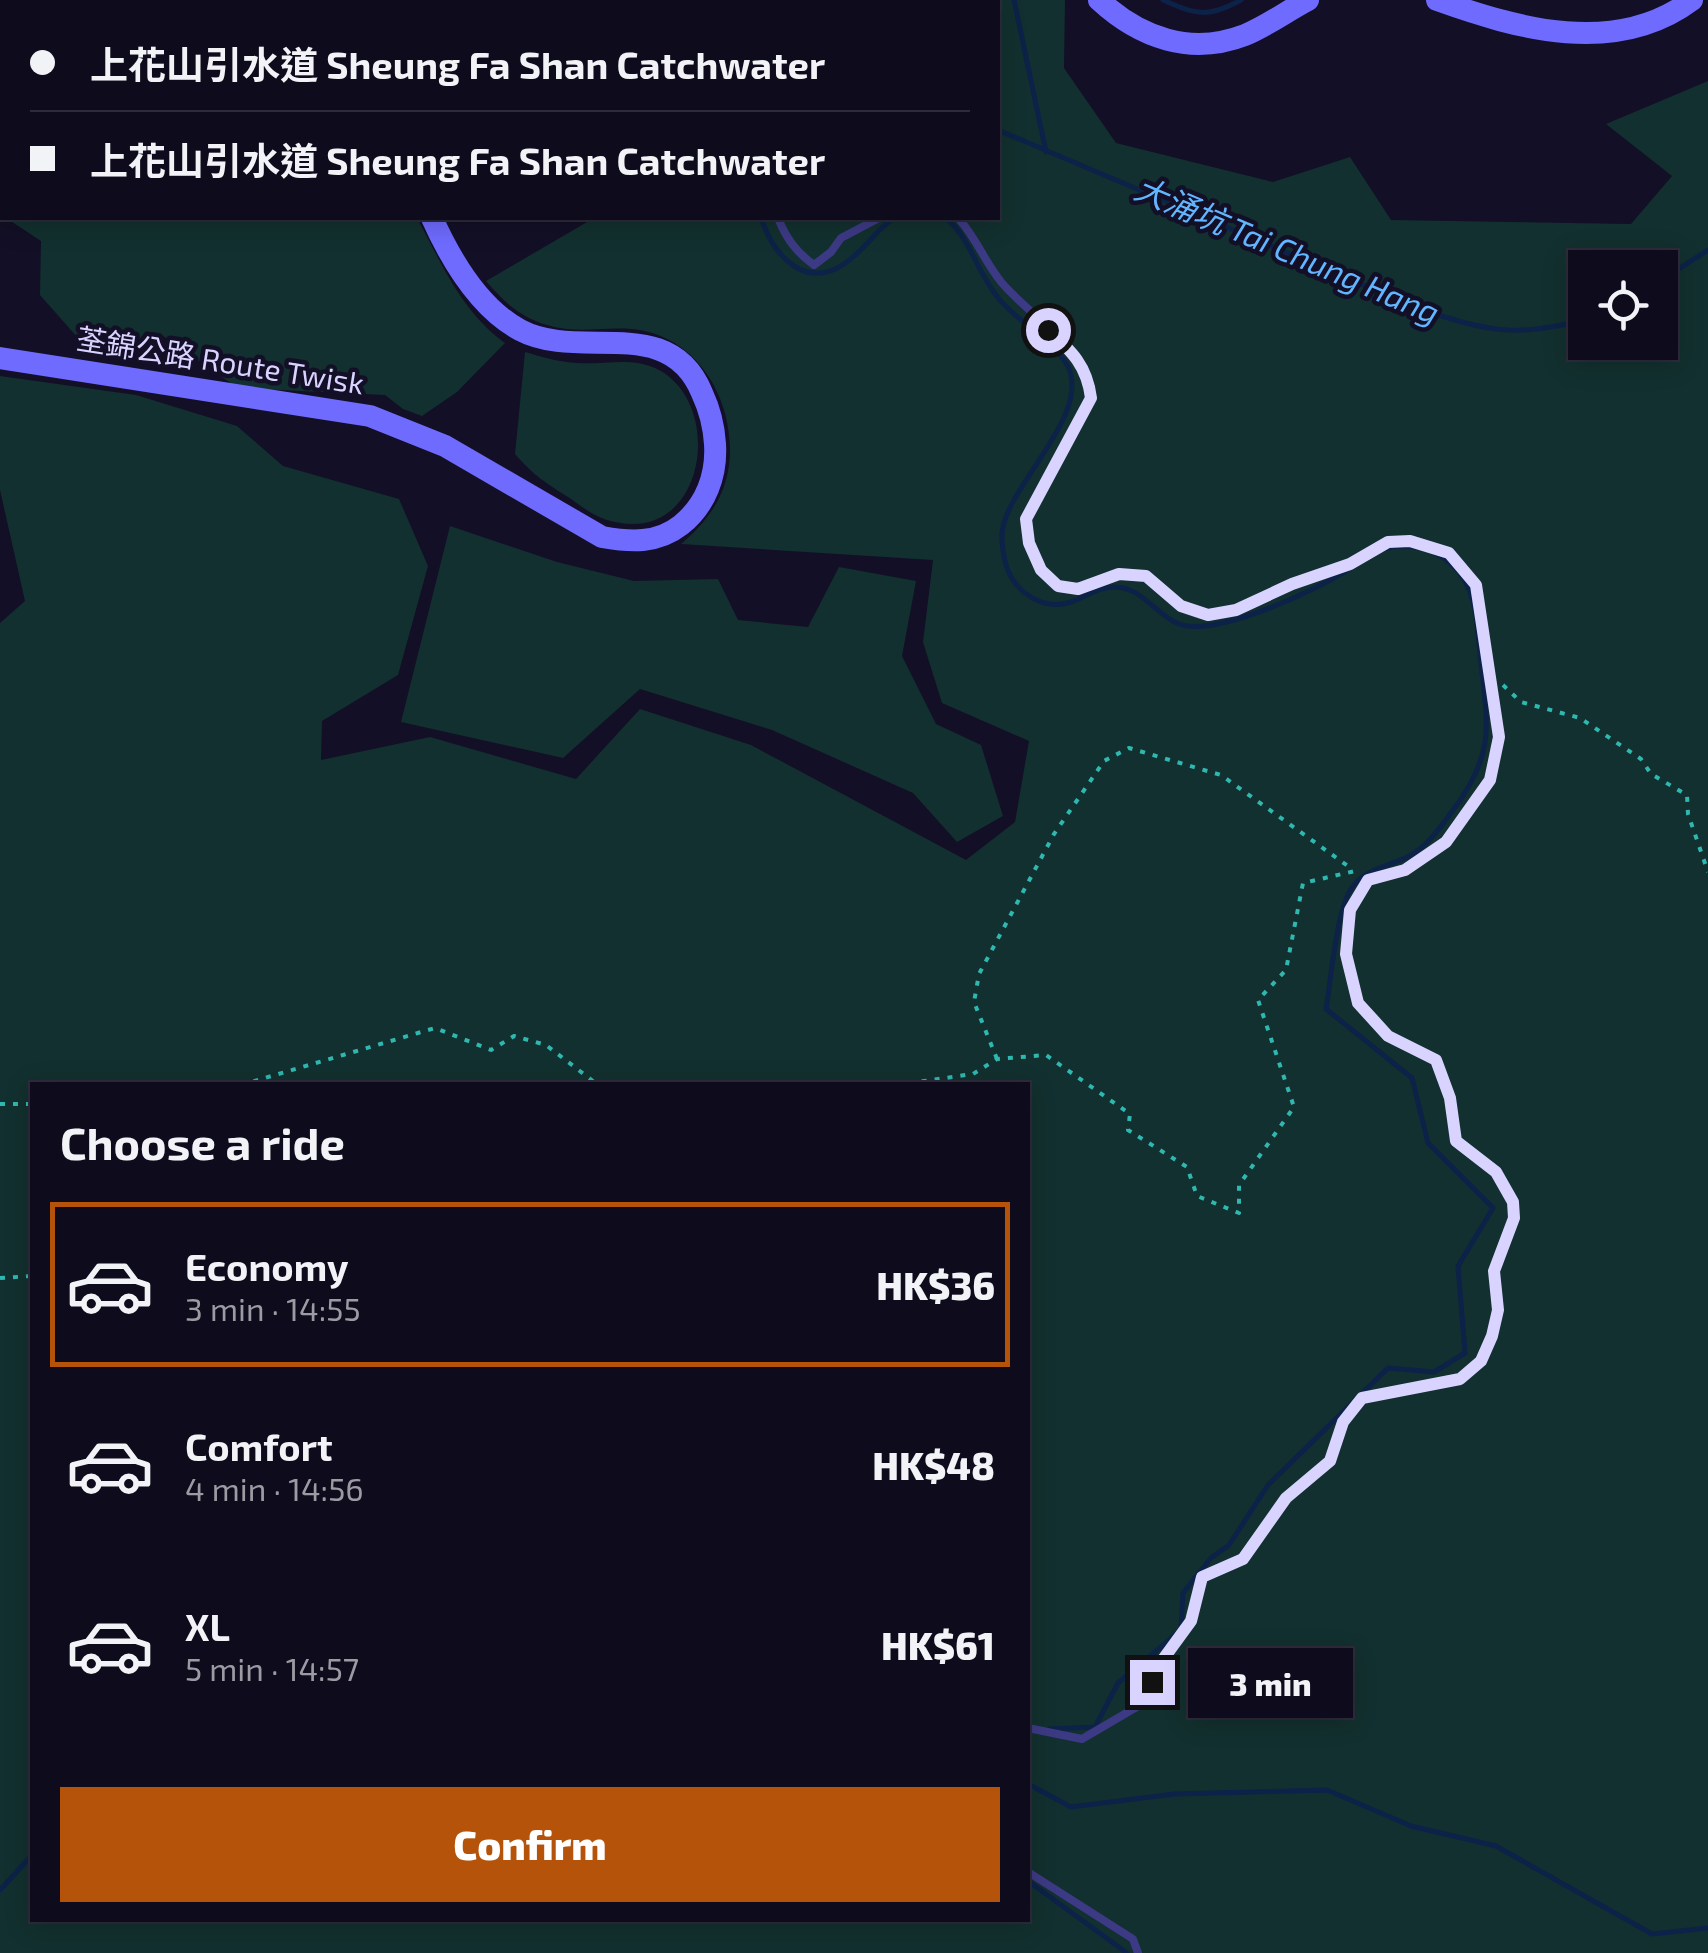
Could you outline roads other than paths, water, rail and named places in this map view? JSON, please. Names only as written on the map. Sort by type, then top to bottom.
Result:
[{"type":"main road","points":[[1099,0],[1143,33],[1203,45],[1244,35],[1308,0]]},
{"type":"main road","points":[[1437,0],[1508,24],[1569,34],[1642,24],[1670,14],[1692,0]]},
{"type":"main road","name":"荃錦公路 Route Twisk","points":[[0,358],[370,416],[445,446],[602,537],[628,542],[650,540],[673,531],[689,518],[707,490],[716,457],[709,410],[693,375],[674,357],[652,346],[550,340],[510,324],[474,290],[433,220]]},
{"type":"lane","points":[[779,220],[798,254],[814,265],[841,238],[875,220]]},
{"type":"lane","points":[[959,220],[1000,281],[1076,355],[1089,378],[1091,398],[1026,519],[1029,543],[1041,570],[1058,586],[1078,589],[1119,574],[1146,576],[1181,606],[1208,615],[1236,610],[1292,584],[1350,564],[1388,542],[1410,541],[1449,553],[1476,585],[1499,737],[1490,780],[1446,842],[1405,870],[1368,880],[1350,910],[1346,954],[1358,1003],[1388,1036],[1436,1060],[1450,1098],[1456,1141],[1496,1172],[1513,1202],[1514,1218],[1494,1271],[1498,1310],[1481,1361],[1460,1379],[1362,1398],[1343,1422],[1330,1461],[1286,1498],[1243,1559],[1202,1577],[1191,1621],[1164,1658],[1140,1705],[1082,1739],[1030,1728]]},
{"type":"lane","points":[[1030,1873],[1132,1939],[1138,1953]]},
{"type":"waterway","points":[[1014,0],[1046,152]]},
{"type":"waterway","points":[[1163,0],[1202,12],[1220,10],[1241,0]]},
{"type":"waterway","name":"大涌坑 Tai Chung Hang","points":[[1000,131],[1422,310],[1503,330],[1568,323]]},
{"type":"waterway","points":[[762,220],[786,259],[797,268],[823,273],[854,256],[891,220]]},
{"type":"waterway","points":[[948,220],[962,236],[992,290],[1059,354],[1072,382],[1070,402],[1061,423],[1009,509],[1003,527],[1006,565],[1023,591],[1041,602],[1061,604],[1103,589],[1124,588],[1171,620],[1196,626],[1218,624],[1270,608],[1356,564]]},
{"type":"waterway","name":"大涌坑 Tai Chung Hang","points":[[1678,269],[1708,250]]},
{"type":"waterway","points":[[1049,1729],[1095,1727],[1118,1683],[1181,1630],[1183,1593],[1211,1558],[1229,1545],[1268,1485],[1388,1368],[1434,1372],[1465,1353],[1458,1266],[1493,1208],[1428,1143],[1412,1078],[1326,1009],[1338,930],[1351,889],[1366,874],[1414,853],[1432,838],[1469,785],[1484,750],[1485,697],[1476,614],[1463,578],[1448,561],[1428,550],[1406,546],[1383,549]]},
{"type":"waterway","points":[[1030,1785],[1071,1807],[1174,1794],[1327,1790],[1411,1826],[1496,1846],[1652,1934],[1708,1928]]},
{"type":"waterway","points":[[0,1890],[30,1857]]},
{"type":"waterway","points":[[1030,1882],[1127,1953]]}]
